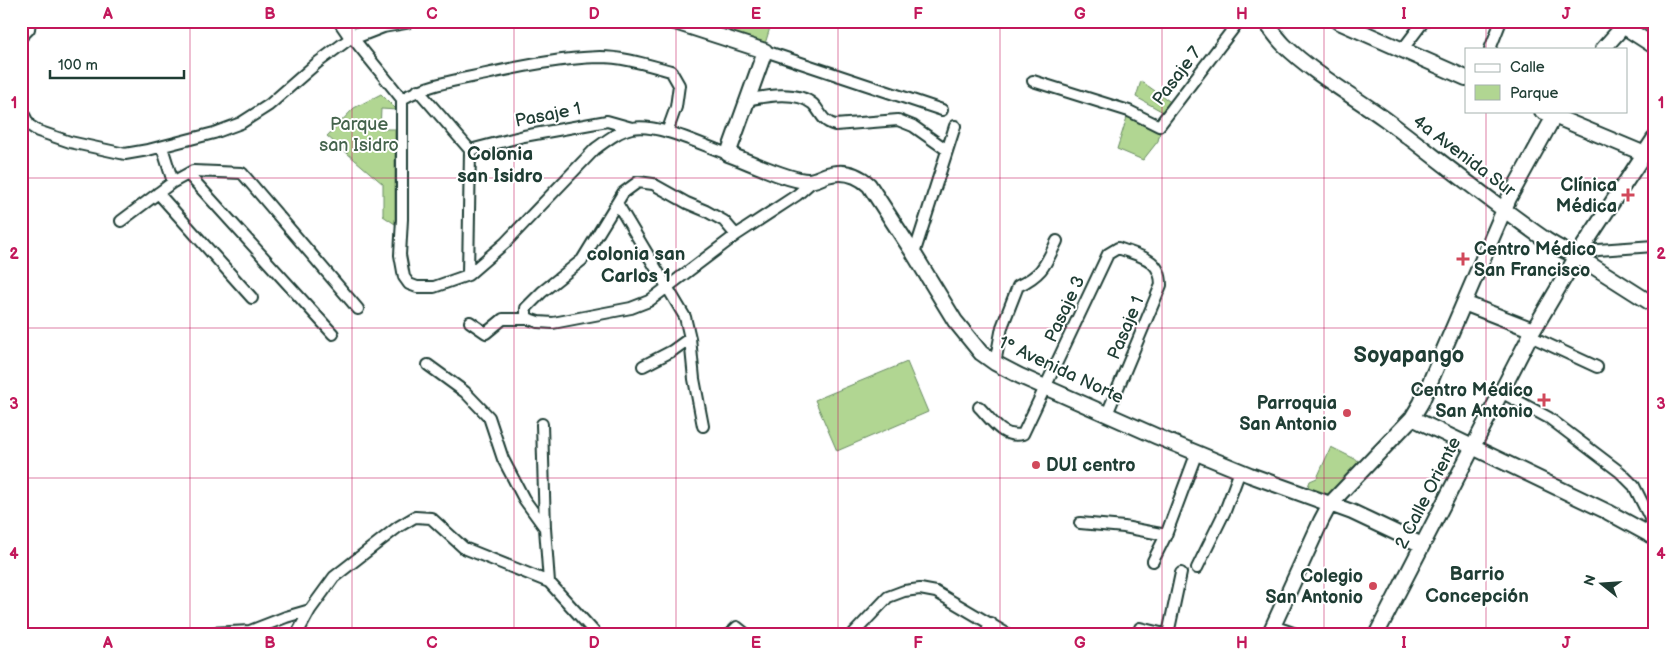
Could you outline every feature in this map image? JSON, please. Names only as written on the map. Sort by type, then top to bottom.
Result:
[{"type":"main road","points":[[341,21],[352,37],[382,23],[406,21]]},
{"type":"main road","points":[[672,21],[765,51],[728,154]]},
{"type":"main road","name":"4a Avenida Sur","points":[[1265,21],[1283,44],[1304,62],[1384,119],[1538,235],[1577,256],[1654,305]]},
{"type":"main road","points":[[1337,21],[1465,78]]},
{"type":"main road","points":[[1604,48],[1626,24],[1654,46]]},
{"type":"main road","points":[[1293,635],[1271,631],[1330,504],[1412,418],[1430,385],[1504,210],[1551,113],[1649,156]]},
{"type":"main road","name":"2 Calle Oriente","points":[[1376,635],[1531,333],[1577,256],[1649,156],[1654,139]]},
{"type":"main road","name":"1° Avenida Norte","points":[[728,154],[797,179],[814,180],[839,172],[863,179],[869,185],[914,254],[955,321],[981,353],[994,363],[1240,471],[1330,504],[1422,545]]},
{"type":"main road","points":[[1464,303],[1531,333]]},
{"type":"main road","points":[[1412,418],[1614,514],[1654,538]]},
{"type":"street","points":[[21,37],[29,29],[30,21]]},
{"type":"street","name":"Pasaje 7","points":[[1033,81],[1130,112],[1159,126],[1239,21]]},
{"type":"street","points":[[1402,50],[1424,21]]},
{"type":"street","points":[[1490,48],[1501,21]]},
{"type":"street","points":[[22,114],[29,125],[38,131],[97,149],[124,154],[162,147],[214,134],[241,123],[269,106],[317,63],[352,37],[402,99],[402,219],[400,255],[404,277],[409,284],[416,287],[434,287],[468,275],[505,244],[595,149],[610,137],[632,128],[659,129],[728,154]]},
{"type":"street","points":[[765,51],[942,110]]},
{"type":"street","points":[[402,99],[418,90],[443,82],[530,65],[600,57],[620,59],[671,71],[680,86],[676,107],[667,132]]},
{"type":"street","points":[[418,90],[470,150],[468,275]]},
{"type":"street","points":[[747,100],[780,95],[806,100],[814,104],[828,123],[835,125],[898,120],[913,126],[947,150]]},
{"type":"street","name":"Pasaje 1","points":[[470,150],[524,136],[607,121],[632,128]]},
{"type":"street","points":[[914,254],[955,126]]},
{"type":"street","points":[[162,147],[173,182]]},
{"type":"street","points":[[121,221],[173,182],[193,171],[242,172],[358,309]]},
{"type":"street","points":[[188,174],[333,334]]},
{"type":"street","points":[[736,235],[724,221],[653,184],[638,182],[623,193],[582,260],[542,292],[526,308],[526,318],[538,322],[553,323],[631,308],[649,301],[736,235],[797,195],[814,180]]},
{"type":"street","points":[[158,193],[252,298]]},
{"type":"street","points":[[617,203],[685,317],[690,338],[694,380],[703,426]]},
{"type":"street","points":[[994,363],[1002,327],[1018,286],[1035,278],[1047,261],[1057,241]]},
{"type":"street","points":[[1577,256],[1598,250],[1654,246]]},
{"type":"street","name":"Pasaje 1","points":[[1108,414],[1159,293],[1161,282],[1157,266],[1151,261],[1118,248]]},
{"type":"street","name":"Pasaje 3","points":[[979,407],[1006,434],[1015,436],[1024,434],[1108,254],[1118,248]]},
{"type":"street","points":[[470,322],[486,333],[503,319],[530,319]]},
{"type":"street","points":[[1531,333],[1597,367]]},
{"type":"street","points":[[643,366],[672,351],[690,338]]},
{"type":"street","points":[[428,365],[465,392],[489,417],[503,459],[524,498],[545,528]]},
{"type":"street","points":[[1501,392],[1549,418],[1620,472],[1634,486],[1654,526]]},
{"type":"street","points":[[542,424],[545,528],[550,582]]},
{"type":"street","points":[[1153,561],[1166,535],[1196,452]]},
{"type":"street","points":[[1197,568],[1224,511],[1240,471]]},
{"type":"street","points":[[298,634],[310,610],[334,577],[398,527],[416,517],[431,518],[464,548],[550,582],[596,635]]},
{"type":"street","points":[[1080,523],[1124,527],[1166,535]]},
{"type":"street","points":[[1140,628],[1169,634],[1182,573]]},
{"type":"street","points":[[854,634],[888,597],[904,591],[920,589],[936,592],[991,623],[1008,635]]},
{"type":"street","points":[[204,635],[250,631],[310,610]]},
{"type":"street","points":[[985,635],[991,623]]},
{"type":"street","points":[[729,635],[737,627],[747,635]]},
{"type":"green space","points":[[730,21],[772,21],[765,44],[727,33]]},
{"type":"green space","points":[[1141,81],[1172,103],[1165,113],[1136,97]]},
{"type":"green space","name":"Parque san Isidro","points":[[381,94],[397,110],[381,109],[380,129],[395,129],[395,224],[383,216],[383,184],[327,136],[354,108]]},
{"type":"green space","points":[[1129,111],[1161,128],[1158,141],[1143,160],[1117,149]]},
{"type":"green space","points":[[907,362],[928,412],[837,451],[815,400]]},
{"type":"green space","points":[[1331,447],[1361,462],[1329,494],[1320,494],[1307,489],[1310,481],[1317,478]]},
{"type":"place","name":"Clínica Médica","points":[[1628,195]]},
{"type":"place","name":"Centro Médico San Francisco","points":[[1463,259]]},
{"type":"place","name":"Centro Médico San Antonio","points":[[1544,400]]},
{"type":"place","name":"Parroquia San Antonio","points":[[1347,413]]},
{"type":"place","name":"DUI centro","points":[[1036,465]]},
{"type":"place","name":"Colegio San Antonio","points":[[1373,586]]},
{"type":"district","name":"Colonia san Isidro","points":[[500,165]]},
{"type":"district","name":"colonia san Carlos 1","points":[[636,265]]},
{"type":"district","name":"Soyapango","points":[[1409,355]]},
{"type":"district","name":"Barrio Concepción","points":[[1477,585]]}]
